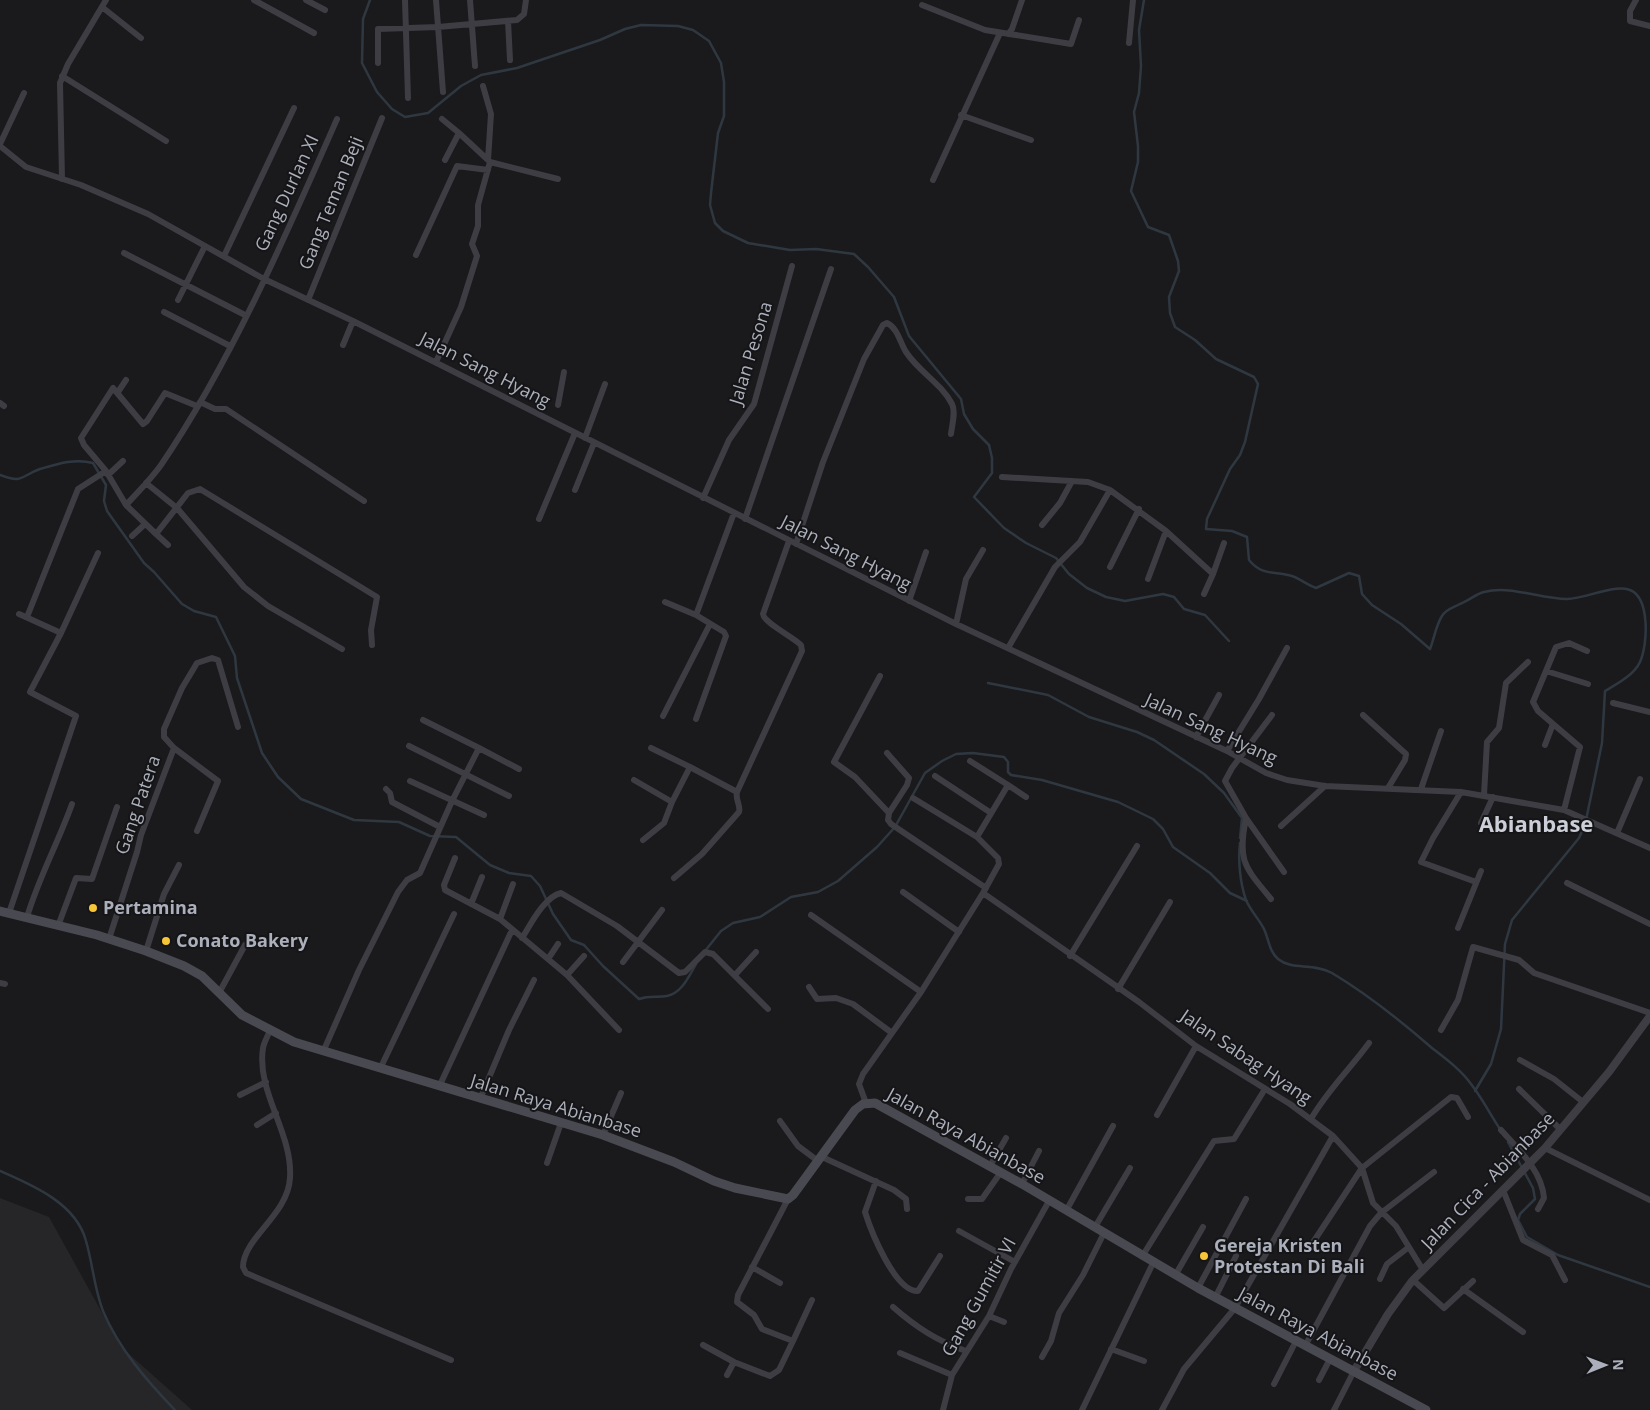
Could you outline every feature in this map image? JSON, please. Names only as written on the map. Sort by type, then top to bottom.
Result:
[{"type":"main road","name":"Jalan Raya Abianbase","points":[[5,912],[109,939],[146,950],[174,962],[202,976],[237,1011],[270,1030],[323,1052],[603,1135],[674,1162],[714,1181],[759,1195],[788,1199],[820,1159],[855,1110],[866,1103],[875,1102],[1022,1184],[1215,1298],[1426,1410]]},
{"type":"street","points":[[62,179],[59,94],[62,76],[106,0]]},
{"type":"street","points":[[254,0],[314,33]]},
{"type":"street","points":[[306,0],[325,10]]},
{"type":"street","points":[[405,0],[408,98]]},
{"type":"street","points":[[436,0],[443,92]]},
{"type":"street","points":[[470,0],[475,66]]},
{"type":"street","points":[[378,63],[377,30],[508,21],[522,18],[526,0]]},
{"type":"street","points":[[1008,34],[1012,29],[1022,0]]},
{"type":"street","points":[[1129,43],[1133,0]]},
{"type":"street","points":[[1636,0],[1630,11],[1630,21],[1650,26]]},
{"type":"street","points":[[922,5],[984,30],[1071,44],[1080,20]]},
{"type":"street","points":[[102,7],[141,38]]},
{"type":"street","points":[[508,21],[510,60]]},
{"type":"street","points":[[933,180],[961,115],[1000,34]]},
{"type":"street","points":[[62,76],[166,141]]},
{"type":"street","points":[[436,362],[461,307],[478,256],[472,244],[478,226],[478,205],[489,164],[491,114],[483,86]]},
{"type":"street","points":[[0,145],[24,93]]},
{"type":"street","points":[[224,256],[294,108]]},
{"type":"street","points":[[961,115],[1031,140]]},
{"type":"street","name":"Gang Teman Beji","points":[[308,300],[382,118]]},
{"type":"street","name":"Gang DurIan XI","points":[[126,505],[160,467],[230,346],[264,279],[337,119]]},
{"type":"street","points":[[442,119],[489,164]]},
{"type":"street","points":[[445,160],[459,134]]},
{"type":"street","name":"Jalan Sang Hyang","points":[[0,145],[26,167],[107,196],[148,214],[264,279],[436,362],[909,601],[1138,712],[1227,751],[1276,777],[1325,786],[1461,792],[1564,810],[1650,848]]},
{"type":"street","points":[[416,254],[457,166],[489,164],[558,179]]},
{"type":"street","points":[[178,300],[205,246]]},
{"type":"street","points":[[124,254],[243,314]]},
{"type":"street","name":"Jalan Pesona","points":[[703,498],[729,440],[754,404],[792,266]]},
{"type":"street","points":[[746,519],[831,270]]},
{"type":"street","points":[[164,312],[230,346]]},
{"type":"street","points":[[343,345],[353,321]]},
{"type":"street","points":[[674,878],[702,854],[739,812],[740,808],[736,799],[737,792],[802,651],[802,645],[787,632],[767,622],[762,614],[864,359],[883,325],[887,323],[893,327],[905,352],[920,370],[940,387],[953,405],[951,434]]},
{"type":"street","points":[[558,405],[564,372]]},
{"type":"street","points":[[118,392],[126,380]]},
{"type":"street","points":[[586,438],[605,384]]},
{"type":"street","points":[[168,545],[126,505],[81,438],[113,388],[143,424],[147,421],[165,393],[215,409],[226,408],[364,501]]},
{"type":"street","points":[[539,520],[574,433]]},
{"type":"street","points":[[575,490],[594,443]]},
{"type":"street","points":[[27,618],[80,486],[106,473],[124,461]]},
{"type":"street","points":[[1002,477],[1095,483],[1110,490],[1139,509],[1213,574]]},
{"type":"street","points":[[1042,525],[1060,504],[1072,481]]},
{"type":"street","points":[[146,483],[177,508],[244,587],[268,606],[342,649]]},
{"type":"street","points":[[156,534],[190,491],[200,489],[376,597],[371,630],[372,645]]},
{"type":"street","points":[[1008,648],[1055,567],[1080,542],[1110,490]]},
{"type":"street","points":[[1110,567],[1139,509]]},
{"type":"street","points":[[696,615],[734,513]]},
{"type":"street","points":[[132,536],[145,524]]},
{"type":"street","points":[[1148,579],[1166,531]]},
{"type":"street","points":[[1204,594],[1224,543]]},
{"type":"street","points":[[956,624],[966,579],[983,550]]},
{"type":"street","points":[[909,601],[926,552]]},
{"type":"street","points":[[5,912],[76,716],[30,692],[61,633],[98,553]]},
{"type":"street","points":[[665,602],[696,615],[724,632],[726,636],[696,719]]},
{"type":"street","points":[[19,614],[61,633]]},
{"type":"street","points":[[663,716],[710,624]]},
{"type":"street","points":[[1564,810],[1580,749],[1534,704],[1546,671],[1559,645],[1569,643],[1588,652]]},
{"type":"street","points":[[1227,751],[1287,648]]},
{"type":"street","name":"Gang Patera","points":[[109,939],[141,835],[174,748],[164,737],[164,730],[182,688],[197,663],[215,657],[220,664],[238,727]]},
{"type":"street","points":[[1484,796],[1488,742],[1499,728],[1506,682],[1528,662]]},
{"type":"street","points":[[1546,671],[1588,684]]},
{"type":"street","name":"Jalan Sabag Hyang","points":[[880,676],[834,762],[855,777],[889,813],[888,820],[891,824],[985,890],[1070,956],[1139,1002],[1196,1046],[1312,1119],[1334,1136],[1362,1168],[1372,1203],[1380,1213],[1396,1226],[1423,1270]]},
{"type":"street","points":[[1196,737],[1219,695]]},
{"type":"street","points":[[1613,703],[1650,712]]},
{"type":"street","points":[[1272,714],[1225,781],[1246,818],[1284,872]]},
{"type":"street","points":[[1363,715],[1406,754],[1388,788]]},
{"type":"street","points":[[423,720],[519,769]]},
{"type":"street","points":[[1545,745],[1553,724]]},
{"type":"street","points":[[1421,789],[1441,731]]},
{"type":"street","points":[[409,746],[509,796]]},
{"type":"street","points":[[174,748],[218,781],[197,831]]},
{"type":"street","points":[[323,1052],[398,892],[407,880],[420,873],[439,828],[479,748]]},
{"type":"street","points":[[651,748],[737,792]]},
{"type":"street","points":[[887,753],[909,778],[908,784],[889,813]]},
{"type":"street","points":[[970,761],[1026,797]]},
{"type":"street","points":[[643,840],[664,823],[672,802],[690,767]]},
{"type":"street","points":[[935,776],[991,813]]},
{"type":"street","points":[[1617,833],[1640,779]]},
{"type":"street","points":[[634,780],[672,802]]},
{"type":"street","points":[[410,781],[484,815]]},
{"type":"street","points":[[976,837],[1008,785]]},
{"type":"street","points":[[1280,826],[1325,786]]},
{"type":"street","points":[[386,789],[390,794],[392,802],[439,828]]},
{"type":"street","points":[[1461,792],[1421,862],[1476,882]]},
{"type":"street","points":[[1481,822],[1493,797]]},
{"type":"street","points":[[866,1103],[860,1082],[959,932],[985,890],[998,866],[999,860],[976,837],[913,798]]},
{"type":"street","points":[[27,917],[41,874],[60,836],[72,804]]},
{"type":"street","points":[[58,926],[76,878],[92,878],[117,806]]},
{"type":"street","points":[[1246,818],[1241,840],[1245,866],[1272,899]]},
{"type":"street","points":[[1070,956],[1137,846]]},
{"type":"street","points":[[455,858],[444,887],[500,920],[548,959],[619,1030]]},
{"type":"street","points":[[146,950],[161,903],[179,865]]},
{"type":"street","points":[[1458,928],[1481,871]]},
{"type":"street","points":[[471,904],[482,877]]},
{"type":"street","points":[[1567,883],[1650,924]]},
{"type":"street","points":[[500,920],[513,884]]},
{"type":"street","points":[[903,892],[959,932]]},
{"type":"street","points":[[522,938],[550,900],[558,894],[567,896],[617,926],[679,973],[684,972],[705,952],[713,954],[768,1009]]},
{"type":"street","points":[[1118,989],[1170,902]]},
{"type":"street","points":[[623,962],[662,910]]},
{"type":"street","points":[[380,1069],[454,914]]},
{"type":"street","points":[[811,915],[921,992]]},
{"type":"street","points":[[439,1087],[512,930]]},
{"type":"street","points":[[548,959],[558,944]]},
{"type":"street","points":[[219,993],[245,945]]},
{"type":"street","points":[[1441,1030],[1458,1000],[1473,948],[1519,960],[1534,973],[1650,1014]]},
{"type":"street","points":[[735,974],[756,952]]},
{"type":"street","points":[[567,976],[584,956]]},
{"type":"street","points":[[480,1099],[509,1030],[534,980]]},
{"type":"street","points":[[809,987],[817,1000],[836,998],[853,1004],[892,1033]]},
{"type":"street","name":"Jalan Cica - Abianbase","points":[[1354,1371],[1388,1314],[1414,1280],[1545,1148],[1610,1072],[1650,1014]]},
{"type":"street","points":[[270,1030],[263,1047],[266,1082],[285,1139],[290,1171],[288,1188],[279,1209],[245,1257],[242,1265],[246,1273],[451,1360]]},
{"type":"street","points":[[1312,1119],[1330,1090],[1352,1067],[1369,1043]]},
{"type":"street","points":[[1157,1115],[1196,1046]]},
{"type":"street","points":[[1520,1060],[1554,1079],[1583,1102]]},
{"type":"street","points":[[240,1095],[266,1082]]},
{"type":"street","points":[[1518,1089],[1560,1129]]},
{"type":"street","points":[[1142,1255],[1214,1141],[1234,1139],[1265,1090]]},
{"type":"street","points":[[603,1135],[621,1093]]},
{"type":"street","points":[[1308,1250],[1362,1168],[1451,1097],[1457,1098],[1468,1117]]},
{"type":"street","points":[[257,1125],[276,1113]]},
{"type":"street","points":[[780,1120],[798,1146],[820,1159],[876,1181],[902,1195],[906,1200],[907,1209]]},
{"type":"street","points":[[547,1163],[561,1123]]},
{"type":"street","points":[[1066,1211],[1113,1126]]},
{"type":"street","points":[[1502,1130],[1529,1164],[1544,1195],[1543,1202],[1538,1209]]},
{"type":"street","points":[[1162,1410],[1184,1369],[1236,1308],[1334,1136]]},
{"type":"street","points":[[990,1166],[1006,1138]]},
{"type":"street","points":[[1545,1148],[1650,1200]]},
{"type":"street","points":[[1022,1184],[1039,1151]]},
{"type":"street","points":[[1095,1227],[1130,1168]]},
{"type":"street","points":[[968,1199],[982,1199],[1001,1172]]},
{"type":"street","points":[[1305,1346],[1359,1242],[1380,1213],[1434,1172]]},
{"type":"street","points":[[876,1181],[865,1212],[882,1253],[897,1277],[913,1290],[918,1291],[940,1256]]},
{"type":"street","points":[[1502,1190],[1523,1240],[1552,1255],[1565,1280]]},
{"type":"street","points":[[788,1199],[738,1295],[738,1305],[754,1315],[762,1328],[792,1341]]},
{"type":"street","points":[[1198,1288],[1246,1199]]},
{"type":"street","name":"Gang Gumitir VI","points":[[943,1410],[952,1375],[989,1316],[1015,1262],[1049,1201]]},
{"type":"street","points":[[1176,1274],[1203,1227]]},
{"type":"street","points":[[959,1231],[1015,1262]]},
{"type":"street","points":[[1042,1358],[1051,1341],[1059,1313],[1083,1275],[1104,1233]]},
{"type":"street","points":[[1380,1279],[1387,1264],[1409,1247]]},
{"type":"street","points":[[1215,1298],[1236,1256]]},
{"type":"street","points":[[1082,1410],[1154,1261]]},
{"type":"street","points":[[752,1267],[780,1283]]},
{"type":"street","points":[[1414,1280],[1444,1308],[1473,1281]]},
{"type":"street","points":[[1464,1290],[1523,1332]]},
{"type":"street","points":[[703,1345],[734,1362],[764,1375],[774,1374],[812,1300]]},
{"type":"street","points":[[893,1307],[942,1343],[966,1351]]},
{"type":"street","points":[[989,1316],[1004,1322]]},
{"type":"street","points":[[1274,1384],[1296,1341]]},
{"type":"street","points":[[1111,1349],[1144,1361]]},
{"type":"street","points":[[900,1353],[952,1375]]},
{"type":"street","points":[[1319,1380],[1330,1359]]},
{"type":"street","points":[[727,1375],[734,1362]]},
{"type":"street","points":[[1334,1410],[1354,1371]]},
{"type":"shaded area","points":[[0,1198],[49,1217],[121,1347],[192,1410],[0,1410]]},
{"type":"waterway","points":[[370,0],[363,19],[362,63],[377,92],[392,109],[405,117],[428,113],[461,86],[481,75],[517,68],[600,40],[625,29],[641,25],[678,26],[693,30],[709,41],[721,63],[724,82],[724,116],[718,133],[710,205],[715,223],[723,231],[748,243],[790,250],[816,249],[854,254],[894,297],[909,336],[961,399],[964,414],[973,429],[989,445],[992,458],[992,473],[974,497],[1004,528],[1026,543],[1056,558],[1069,574],[1087,588],[1106,597],[1125,601],[1163,594],[1174,597],[1184,609],[1205,615],[1229,641]]},
{"type":"waterway","points":[[1144,0],[1139,30],[1141,66],[1139,93],[1134,112],[1138,162],[1131,191],[1148,227],[1169,235],[1178,261],[1179,271],[1169,297],[1170,313],[1175,327],[1195,340],[1216,359],[1254,377],[1258,384],[1245,442],[1240,455],[1230,469],[1207,519],[1206,529],[1232,531],[1247,537],[1249,560],[1259,569],[1294,577],[1316,588],[1349,573],[1359,576],[1362,594],[1372,605],[1401,624],[1430,649],[1438,624],[1444,614],[1484,592],[1505,590],[1567,599],[1607,590],[1623,589],[1630,590],[1641,602],[1646,622],[1643,654],[1637,667],[1629,675],[1605,691],[1602,743],[1585,825],[1579,838],[1512,920],[1505,944],[1501,1029],[1491,1064],[1475,1091]]},
{"type":"waterway","points":[[0,475],[18,479],[40,469],[73,461],[93,463],[106,485],[104,501],[107,511],[144,563],[182,604],[194,611],[216,617],[235,656],[237,678],[262,753],[278,777],[301,799],[354,820],[399,822],[430,836],[456,837],[490,865],[509,873],[531,876],[540,886],[553,914],[571,940],[584,945],[603,966],[639,999],[663,997],[677,991],[681,988],[696,964]]},
{"type":"waterway","points":[[988,683],[1048,695],[1089,717],[1137,732],[1154,740],[1204,774],[1224,793],[1242,818],[1240,838]]},
{"type":"waterway","points":[[705,951],[721,931],[733,923],[760,917],[791,897],[818,892],[838,881],[877,847],[895,827],[925,773],[956,754],[973,753],[1004,757],[1008,762],[1008,772],[1011,775],[1042,780],[1118,802],[1153,819],[1163,829],[1173,847],[1210,873],[1230,893],[1247,901]]},
{"type":"waterway","points":[[1240,843],[1240,872],[1244,893],[1248,904],[1264,929],[1275,956],[1290,965],[1317,968],[1332,973],[1384,1008],[1463,1074],[1479,1095],[1500,1129]]},
{"type":"waterway","points":[[1508,1142],[1533,1188],[1535,1199],[1520,1214],[1518,1220],[1527,1237],[1558,1255],[1650,1287]]},
{"type":"waterway","points":[[0,1171],[39,1189],[63,1206],[73,1216],[81,1228],[86,1241],[98,1294],[110,1325],[134,1364],[175,1410]]},
{"type":"place","name":"Pertamina","points":[[93,908]]},
{"type":"place","name":"Conato Bakery","points":[[166,941]]},
{"type":"place","name":"Gereja Kristen Protestan Di Bali","points":[[1204,1256]]},
{"type":"district","name":"Abianbase","points":[[1536,824]]}]
